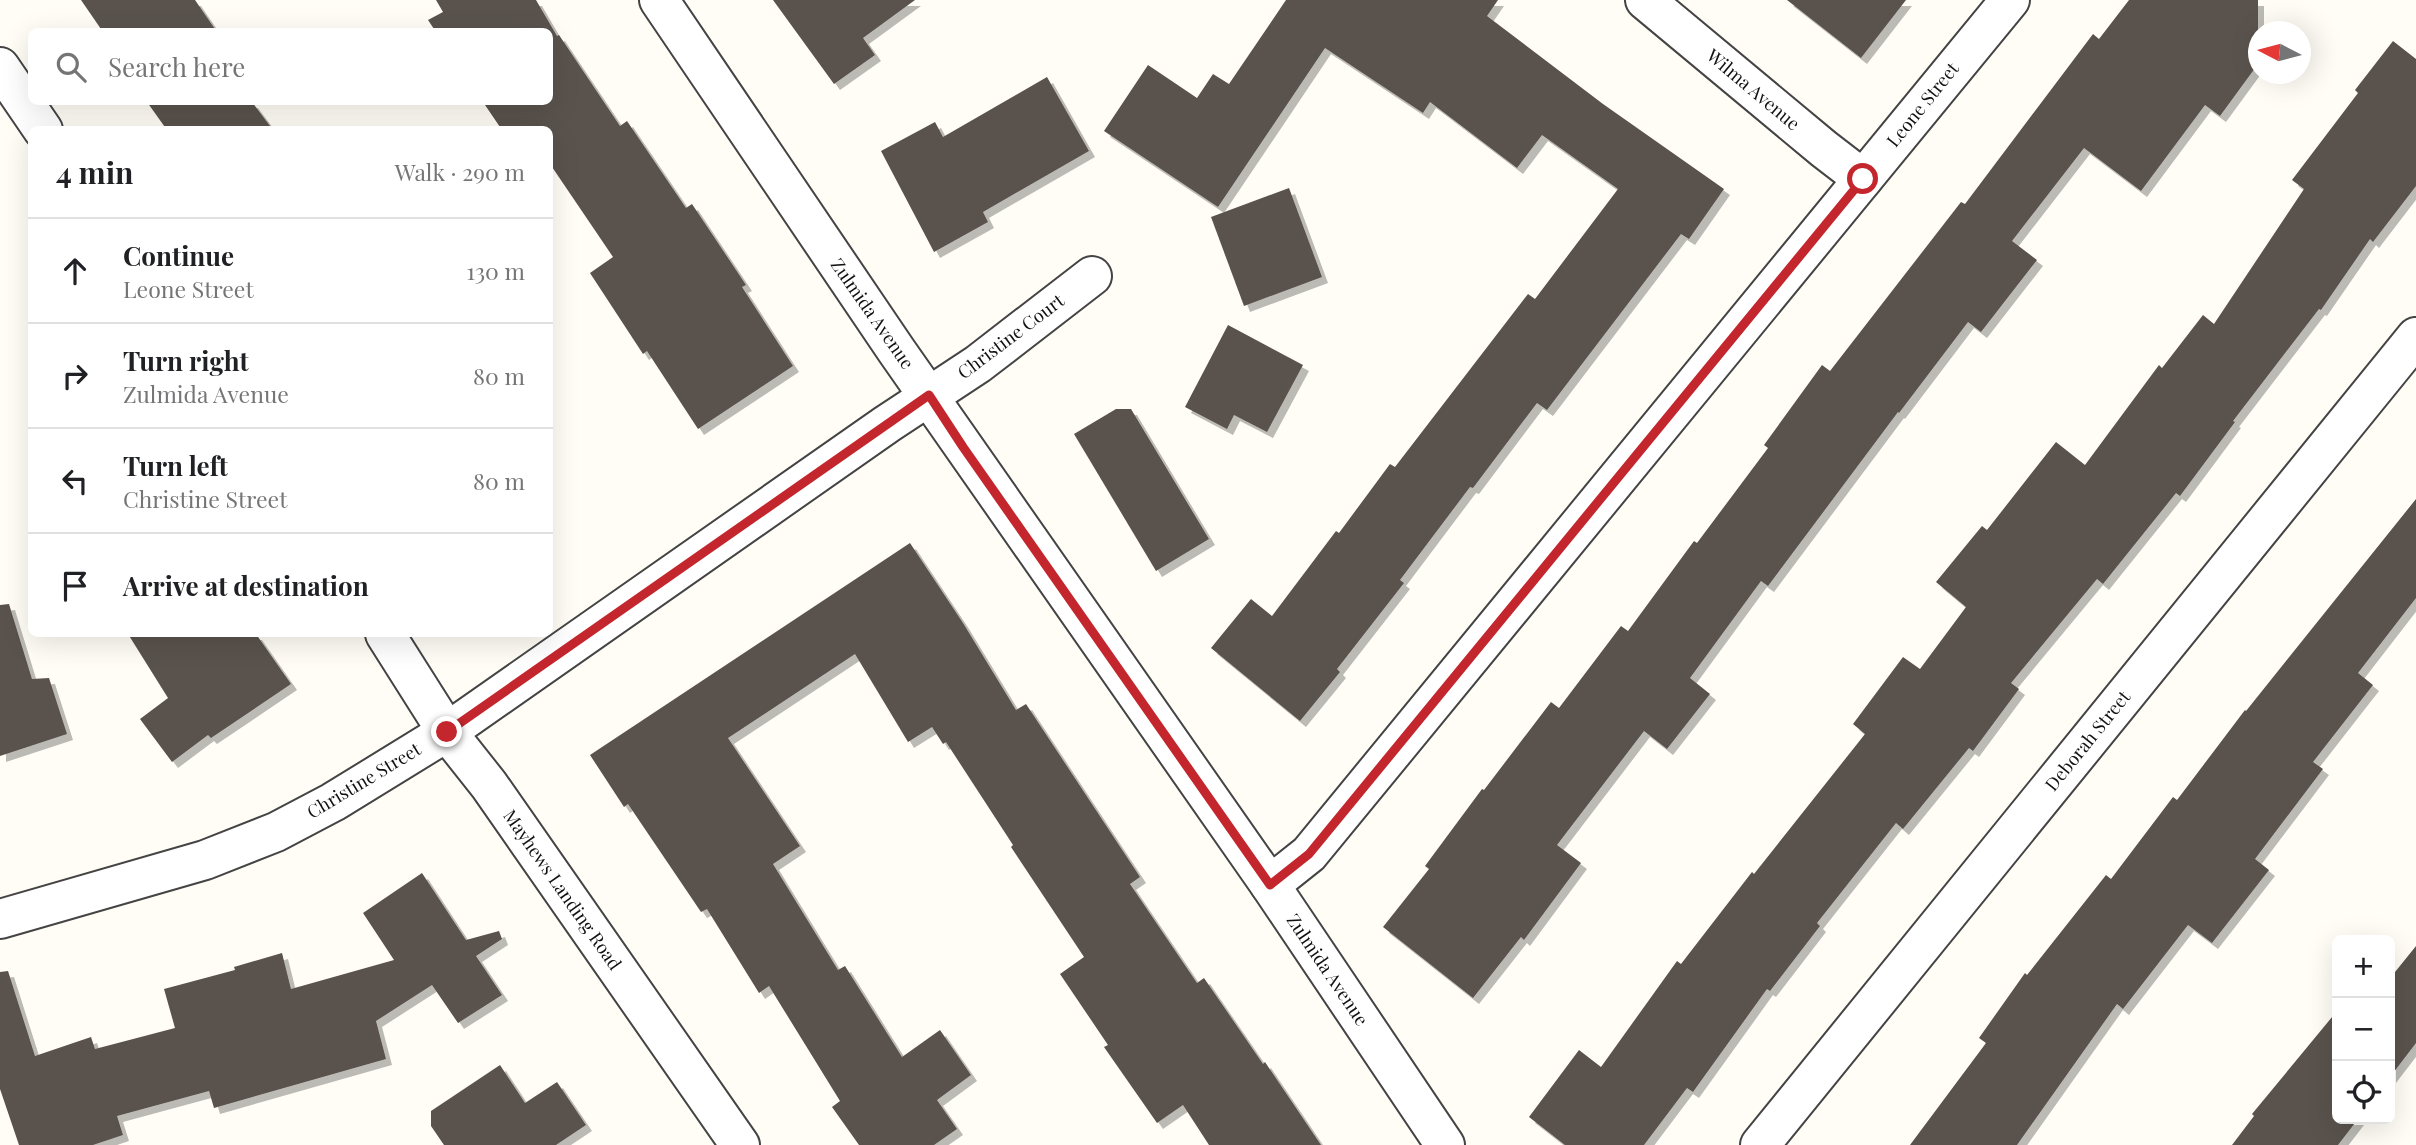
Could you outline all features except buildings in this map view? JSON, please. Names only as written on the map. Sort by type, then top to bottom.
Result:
[{"type":"street","name":"Zulmida Avenue","points":[[659,0],[888,339],[1270,885],[1446,1145]]},
{"type":"street","name":"Wilma Avenue","points":[[1645,0],[1863,179]]},
{"type":"street","name":"Leone Street","points":[[1270,885],[1309,854],[2010,0]]},
{"type":"street","points":[[0,67],[40,126]]},
{"type":"street","name":"Christine Court","points":[[929,395],[978,364],[1092,276]]},
{"type":"street","name":"Deborah Street","points":[[1760,1145],[2416,337]]},
{"type":"street","name":"Christine Street","points":[[0,919],[205,860],[276,832],[333,802],[447,732],[929,395]]},
{"type":"street","name":"Mayhews Landing Road","points":[[387,637],[447,732],[489,785],[740,1145]]},
{"type":"route","points":[[447,732],[929,395],[1270,885],[1309,854],[1863,179]]}]
